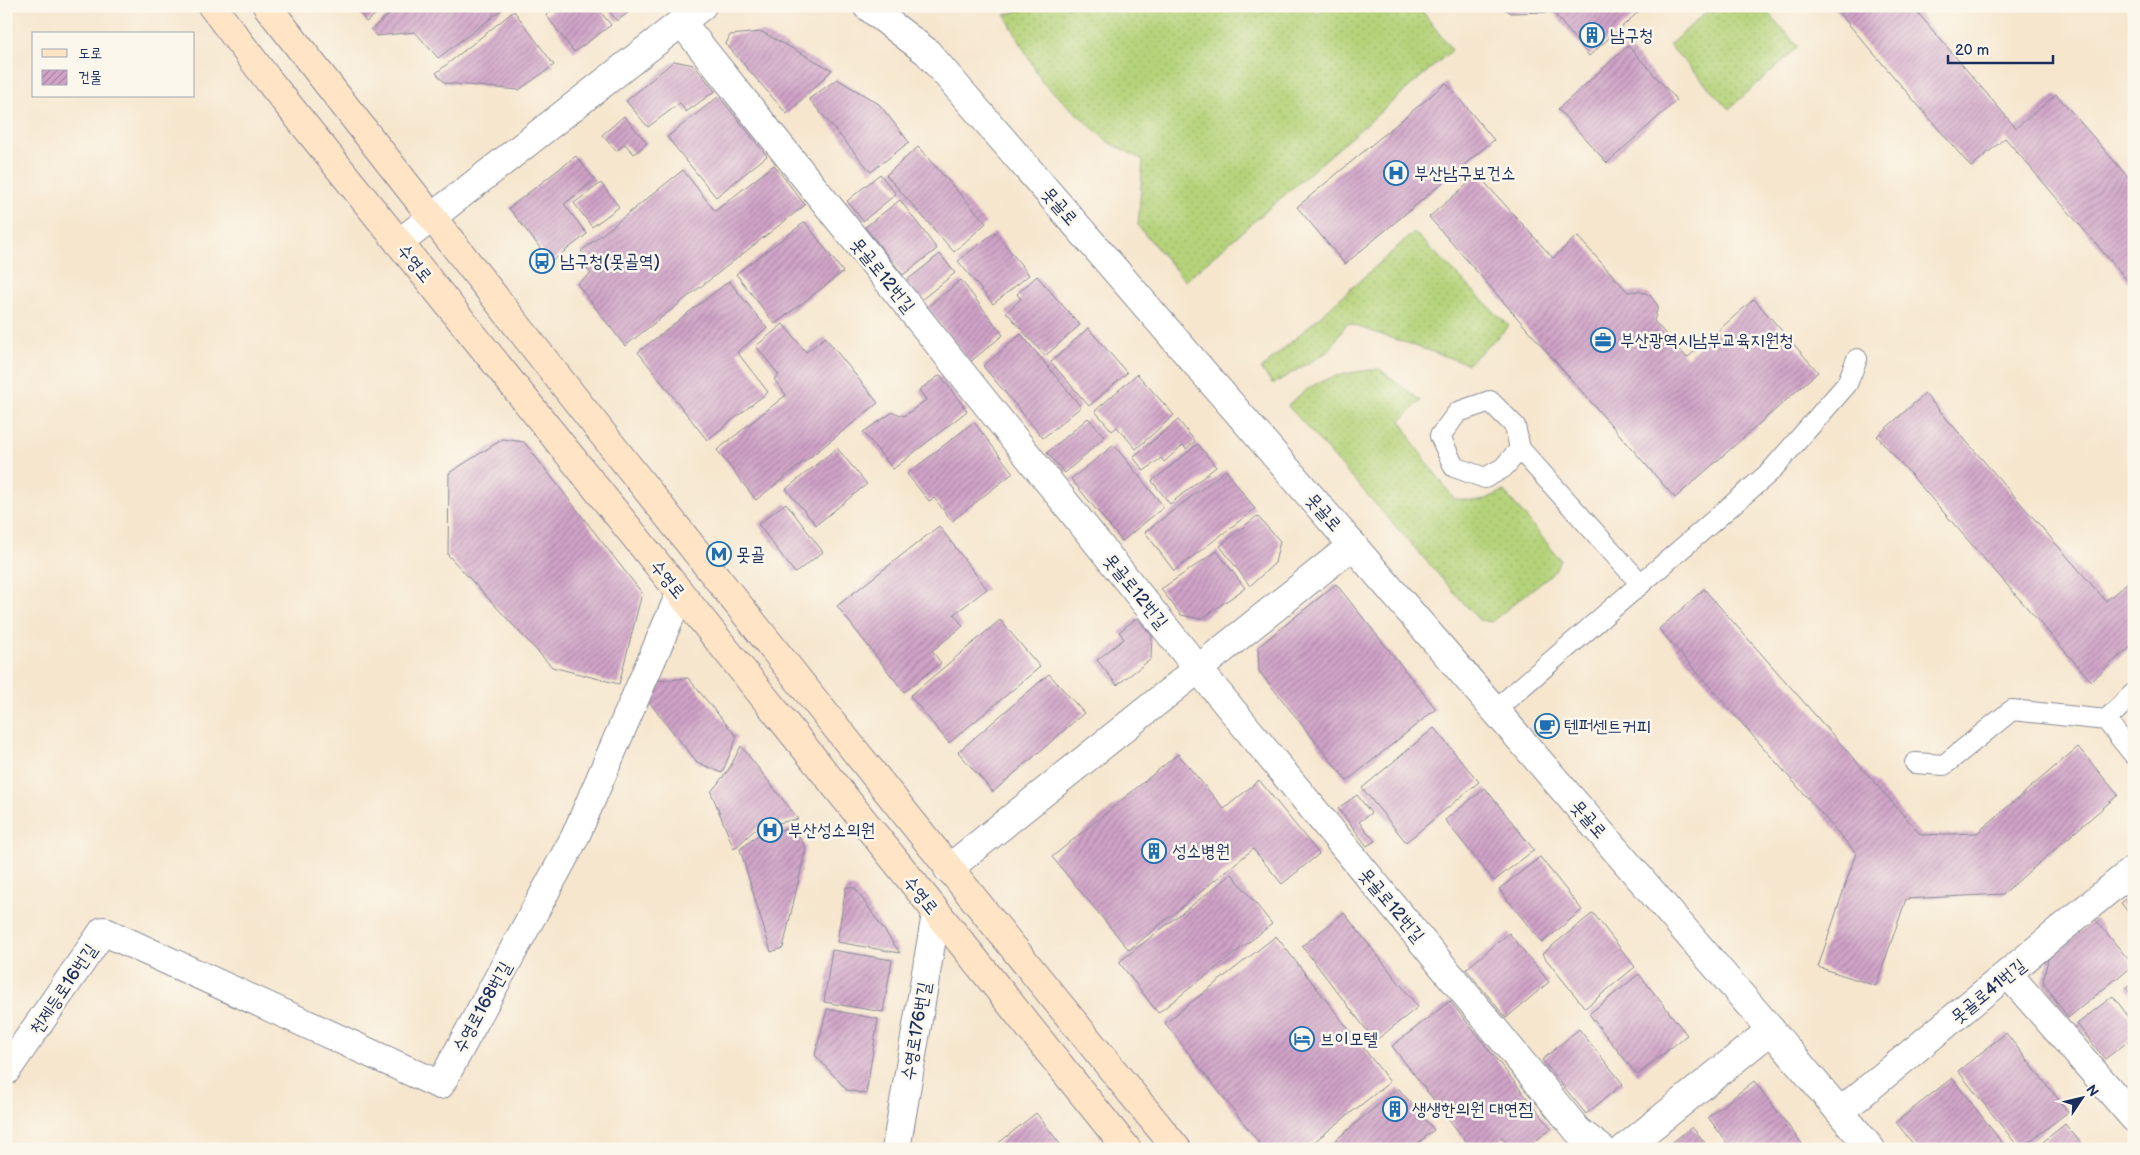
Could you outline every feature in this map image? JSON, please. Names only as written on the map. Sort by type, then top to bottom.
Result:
[{"type":"main road","name":"수영로","points":[[212,6],[269,81],[936,914],[1127,1149]]},
{"type":"main road","points":[[267,6],[432,218],[948,869],[1177,1149]]},
{"type":"street","name":"못골로","points":[[867,6],[928,52],[1841,1111],[1871,1149]]},
{"type":"street","points":[[399,243],[692,14]]},
{"type":"street","name":"못골로12번길","points":[[692,14],[1199,670],[1578,1131],[1602,1149]]},
{"type":"street","points":[[948,869],[1353,546]]},
{"type":"street","name":"수영로168번길","points":[[103,932],[440,1085],[575,837],[680,594]]},
{"type":"street","name":"못골로41번길","points":[[1841,1111],[2134,869]]},
{"type":"street","name":"수영로176번길","points":[[896,1149],[936,914]]},
{"type":"street","name":"천제등로16번길","points":[[6,1071],[103,932]]},
{"type":"street","points":[[2008,974],[2134,1118]]},
{"type":"street","points":[[1624,1149],[1771,1030]]},
{"type":"lane","points":[[1495,710],[1770,472],[1847,384],[1857,359]]},
{"type":"lane","points":[[1520,449],[1641,584]]},
{"type":"lane","points":[[2106,720],[2134,693]]},
{"type":"lane","points":[[1915,762],[1944,765],[2012,710],[2106,720],[2134,755]]},
{"type":"green space","points":[[1032,6],[1311,6],[1317,14],[1326,6],[1418,6],[1452,50],[1185,281],[1138,226],[1143,160],[1108,142],[1042,82],[1005,15]]},
{"type":"green space","points":[[1713,6],[1762,6],[1798,47],[1729,109],[1669,45]]},
{"type":"green space","points":[[1414,232],[1509,326],[1468,364],[1347,323],[1329,351],[1273,384],[1261,369]]},
{"type":"green space","points":[[1379,369],[1421,401],[1401,420],[1413,443],[1454,499],[1481,501],[1504,491],[1560,559],[1555,571],[1491,622],[1479,620],[1288,406],[1308,389],[1330,378],[1353,372]]},
{"type":"building","points":[[355,6],[387,6],[366,22]]},
{"type":"building","points":[[400,6],[507,6],[438,58],[415,32],[376,36],[371,29]]},
{"type":"building","points":[[557,6],[596,6],[611,25],[574,52],[546,15]]},
{"type":"building","points":[[605,6],[637,6],[617,21]]},
{"type":"building","name":"남구청","points":[[1500,6],[1645,6],[1589,56],[1553,12],[1511,13]]},
{"type":"building","points":[[1833,6],[1912,6],[2016,128],[2056,94],[2134,184],[2134,288],[2005,138],[1971,167]]},
{"type":"building","points":[[514,11],[554,65],[519,90],[445,83],[436,73]]},
{"type":"building","points":[[762,32],[832,70],[787,114],[726,44],[730,35]]},
{"type":"building","points":[[1628,46],[1677,100],[1607,163],[1558,109]]},
{"type":"building","points":[[674,61],[694,65],[715,91],[686,112],[680,103],[648,127],[626,101]]},
{"type":"building","points":[[837,79],[879,104],[909,142],[871,172],[809,99]]},
{"type":"building","name":"부산남구보건소","points":[[1446,83],[1494,140],[1345,264],[1297,207]]},
{"type":"building","points":[[719,96],[767,156],[716,197],[667,137]]},
{"type":"building","points":[[624,116],[647,143],[634,154],[625,144],[616,151],[602,135]]},
{"type":"building","points":[[918,147],[986,223],[954,252],[886,175]]},
{"type":"building","points":[[576,156],[595,180],[564,204],[587,234],[551,262],[509,208]]},
{"type":"building","points":[[774,165],[805,205],[625,346],[577,284],[591,274],[584,265],[589,261],[581,251],[683,170],[715,211]]},
{"type":"building","points":[[880,174],[896,194],[863,221],[847,201]]},
{"type":"building","name":"부산광역시남부교육지원청","points":[[1478,175],[1553,258],[1577,236],[1628,292],[1638,291],[1650,295],[1658,306],[1654,321],[1687,358],[1754,299],[1818,372],[1675,498],[1429,217]]},
{"type":"building","points":[[601,183],[619,207],[592,227],[574,203]]},
{"type":"building","points":[[900,200],[937,249],[903,275],[865,227]]},
{"type":"building","points":[[805,222],[843,272],[775,324],[736,274]]},
{"type":"building","points":[[995,232],[1029,275],[993,304],[958,261]]},
{"type":"building","points":[[940,254],[955,273],[921,300],[906,281]]},
{"type":"building","points":[[1037,276],[1080,325],[1045,356],[1006,312],[1021,299],[1017,294]]},
{"type":"building","points":[[961,280],[1003,335],[970,362],[927,307]]},
{"type":"building","points":[[729,281],[767,328],[737,352],[768,392],[707,440],[638,352]]},
{"type":"building","points":[[783,324],[806,352],[825,337],[878,403],[756,500],[717,450],[786,395],[774,379],[779,375],[756,346]]},
{"type":"building","points":[[1088,328],[1127,373],[1089,406],[1051,362]]},
{"type":"building","points":[[1021,334],[1081,407],[1043,438],[983,366]]},
{"type":"building","points":[[1137,374],[1174,415],[1136,449],[1117,427],[1112,431],[1095,411]]},
{"type":"building","points":[[940,375],[967,411],[893,469],[863,432],[893,412],[904,416],[926,400],[919,390]]},
{"type":"building","points":[[1925,394],[2106,601],[2134,577],[2134,644],[2091,681],[1877,436]]},
{"type":"building","points":[[1088,418],[1105,437],[1065,473],[1047,453]]},
{"type":"building","points":[[1178,420],[1195,441],[1186,449],[1183,445],[1164,462],[1161,458],[1144,471],[1133,457]]},
{"type":"building","points":[[974,422],[1013,473],[952,521],[934,498],[929,501],[907,474]]},
{"type":"building","points":[[503,439],[524,442],[642,593],[619,684],[552,667],[448,555],[449,473]]},
{"type":"building","points":[[1198,444],[1216,467],[1170,504],[1152,481]]},
{"type":"building","points":[[1114,445],[1164,507],[1122,541],[1071,479]]},
{"type":"building","points":[[837,448],[867,484],[816,525],[786,489]]},
{"type":"building","points":[[1226,470],[1255,509],[1174,571],[1145,532]]},
{"type":"building","points":[[786,503],[823,552],[795,573],[758,524]]},
{"type":"building","points":[[1257,516],[1280,541],[1275,563],[1250,586],[1220,546]]},
{"type":"building","points":[[939,526],[987,589],[954,614],[963,626],[932,651],[941,663],[904,692],[837,606]]},
{"type":"building","points":[[1217,551],[1245,588],[1201,619],[1181,615],[1161,589]]},
{"type":"building","points":[[1336,584],[1436,709],[1347,781],[1259,671],[1258,647]]},
{"type":"building","points":[[1704,589],[1921,835],[1977,833],[2078,747],[2118,795],[2003,894],[1906,899],[1876,986],[1818,967],[1856,853],[1659,629]]},
{"type":"building","points":[[1137,618],[1152,636],[1151,659],[1117,685],[1097,660],[1124,639],[1119,632]]},
{"type":"building","points":[[1000,620],[1040,667],[949,743],[910,696]]},
{"type":"building","points":[[1049,674],[1084,713],[993,792],[958,752]]},
{"type":"building","points":[[688,678],[737,737],[722,773],[697,762],[649,702],[656,681]]},
{"type":"building","points":[[1434,728],[1479,782],[1406,842],[1362,788]]},
{"type":"building","points":[[741,746],[798,819],[758,827],[734,849],[711,792],[729,769]]},
{"type":"building","name":"성소병원","points":[[1178,754],[1224,809],[1259,780],[1319,854],[1282,884],[1253,849],[1129,950],[1052,857]]},
{"type":"building","points":[[1485,788],[1534,850],[1494,881],[1445,820]]},
{"type":"building","points":[[1357,795],[1371,813],[1359,822],[1375,841],[1367,846],[1338,808]]},
{"type":"building","points":[[795,829],[806,848],[783,948],[771,952],[740,849],[764,831]]},
{"type":"building","points":[[1540,857],[1582,910],[1542,943],[1499,889]]},
{"type":"building","points":[[1232,874],[1272,924],[1158,1013],[1119,962]]},
{"type":"building","points":[[846,887],[855,888],[900,953],[837,942]]},
{"type":"building","points":[[2134,893],[2134,919],[2121,903]]},
{"type":"building","points":[[1344,913],[1418,1007],[1375,1041],[1302,946]]},
{"type":"building","points":[[1593,913],[1635,967],[1585,1008],[1542,954]]},
{"type":"building","points":[[2095,919],[2133,965],[2068,1018],[2043,982],[2048,959]]},
{"type":"building","points":[[1509,933],[1549,982],[1506,1018],[1466,969]]},
{"type":"building","points":[[1276,936],[1390,1082],[1305,1149],[1264,1149],[1165,1023]]},
{"type":"building","points":[[832,950],[892,960],[883,1012],[824,1002]]},
{"type":"building","points":[[1639,974],[1687,1035],[1637,1075],[1589,1014]]},
{"type":"building","points":[[2134,982],[2134,998],[2126,988]]},
{"type":"building","points":[[2113,996],[2134,1024],[2134,1037],[2105,1059],[2077,1024]]},
{"type":"building","points":[[1450,1001],[1551,1128],[1525,1149],[1511,1149],[1502,1137],[1487,1149],[1472,1149],[1392,1046]]},
{"type":"building","points":[[827,1009],[878,1019],[866,1094],[847,1090],[815,1055]]},
{"type":"building","points":[[1579,1029],[1623,1084],[1586,1114],[1542,1060]]},
{"type":"building","points":[[2006,1033],[2068,1112],[2020,1149],[1958,1071]]},
{"type":"building","points":[[2134,1073],[2134,1085],[2128,1077]]},
{"type":"building","points":[[1952,1078],[2007,1149],[1917,1149],[1896,1122]]},
{"type":"building","points":[[1754,1081],[1806,1149],[1731,1149],[1708,1117]]},
{"type":"building","name":"생생한의원 대연점","points":[[1398,1088],[1434,1130],[1411,1149],[1325,1149]]},
{"type":"building","points":[[1036,1113],[1064,1149],[991,1149]]},
{"type":"building","points":[[2065,1124],[2086,1149],[2034,1149]]},
{"type":"building","points":[[1692,1127],[1710,1149],[1664,1149]]},
{"type":"building","points":[[1458,1143],[1463,1149],[1451,1149]]},
{"type":"place","name":"남구청","points":[[1592,35]]},
{"type":"place","name":"부산남구보건소","points":[[1396,173]]},
{"type":"place","name":"남구청(못골역)","points":[[542,261]]},
{"type":"place","name":"부산광역시남부교육지원청","points":[[1603,340]]},
{"type":"place","name":"못골","points":[[719,554]]},
{"type":"place","name":"텐퍼센트커피","points":[[1547,726]]},
{"type":"place","name":"부산성소의원","points":[[770,830]]},
{"type":"place","name":"성소병원","points":[[1154,851]]},
{"type":"place","name":"브이모텔","points":[[1302,1039]]},
{"type":"place","name":"생생한의원 대연점","points":[[1395,1109]]}]
